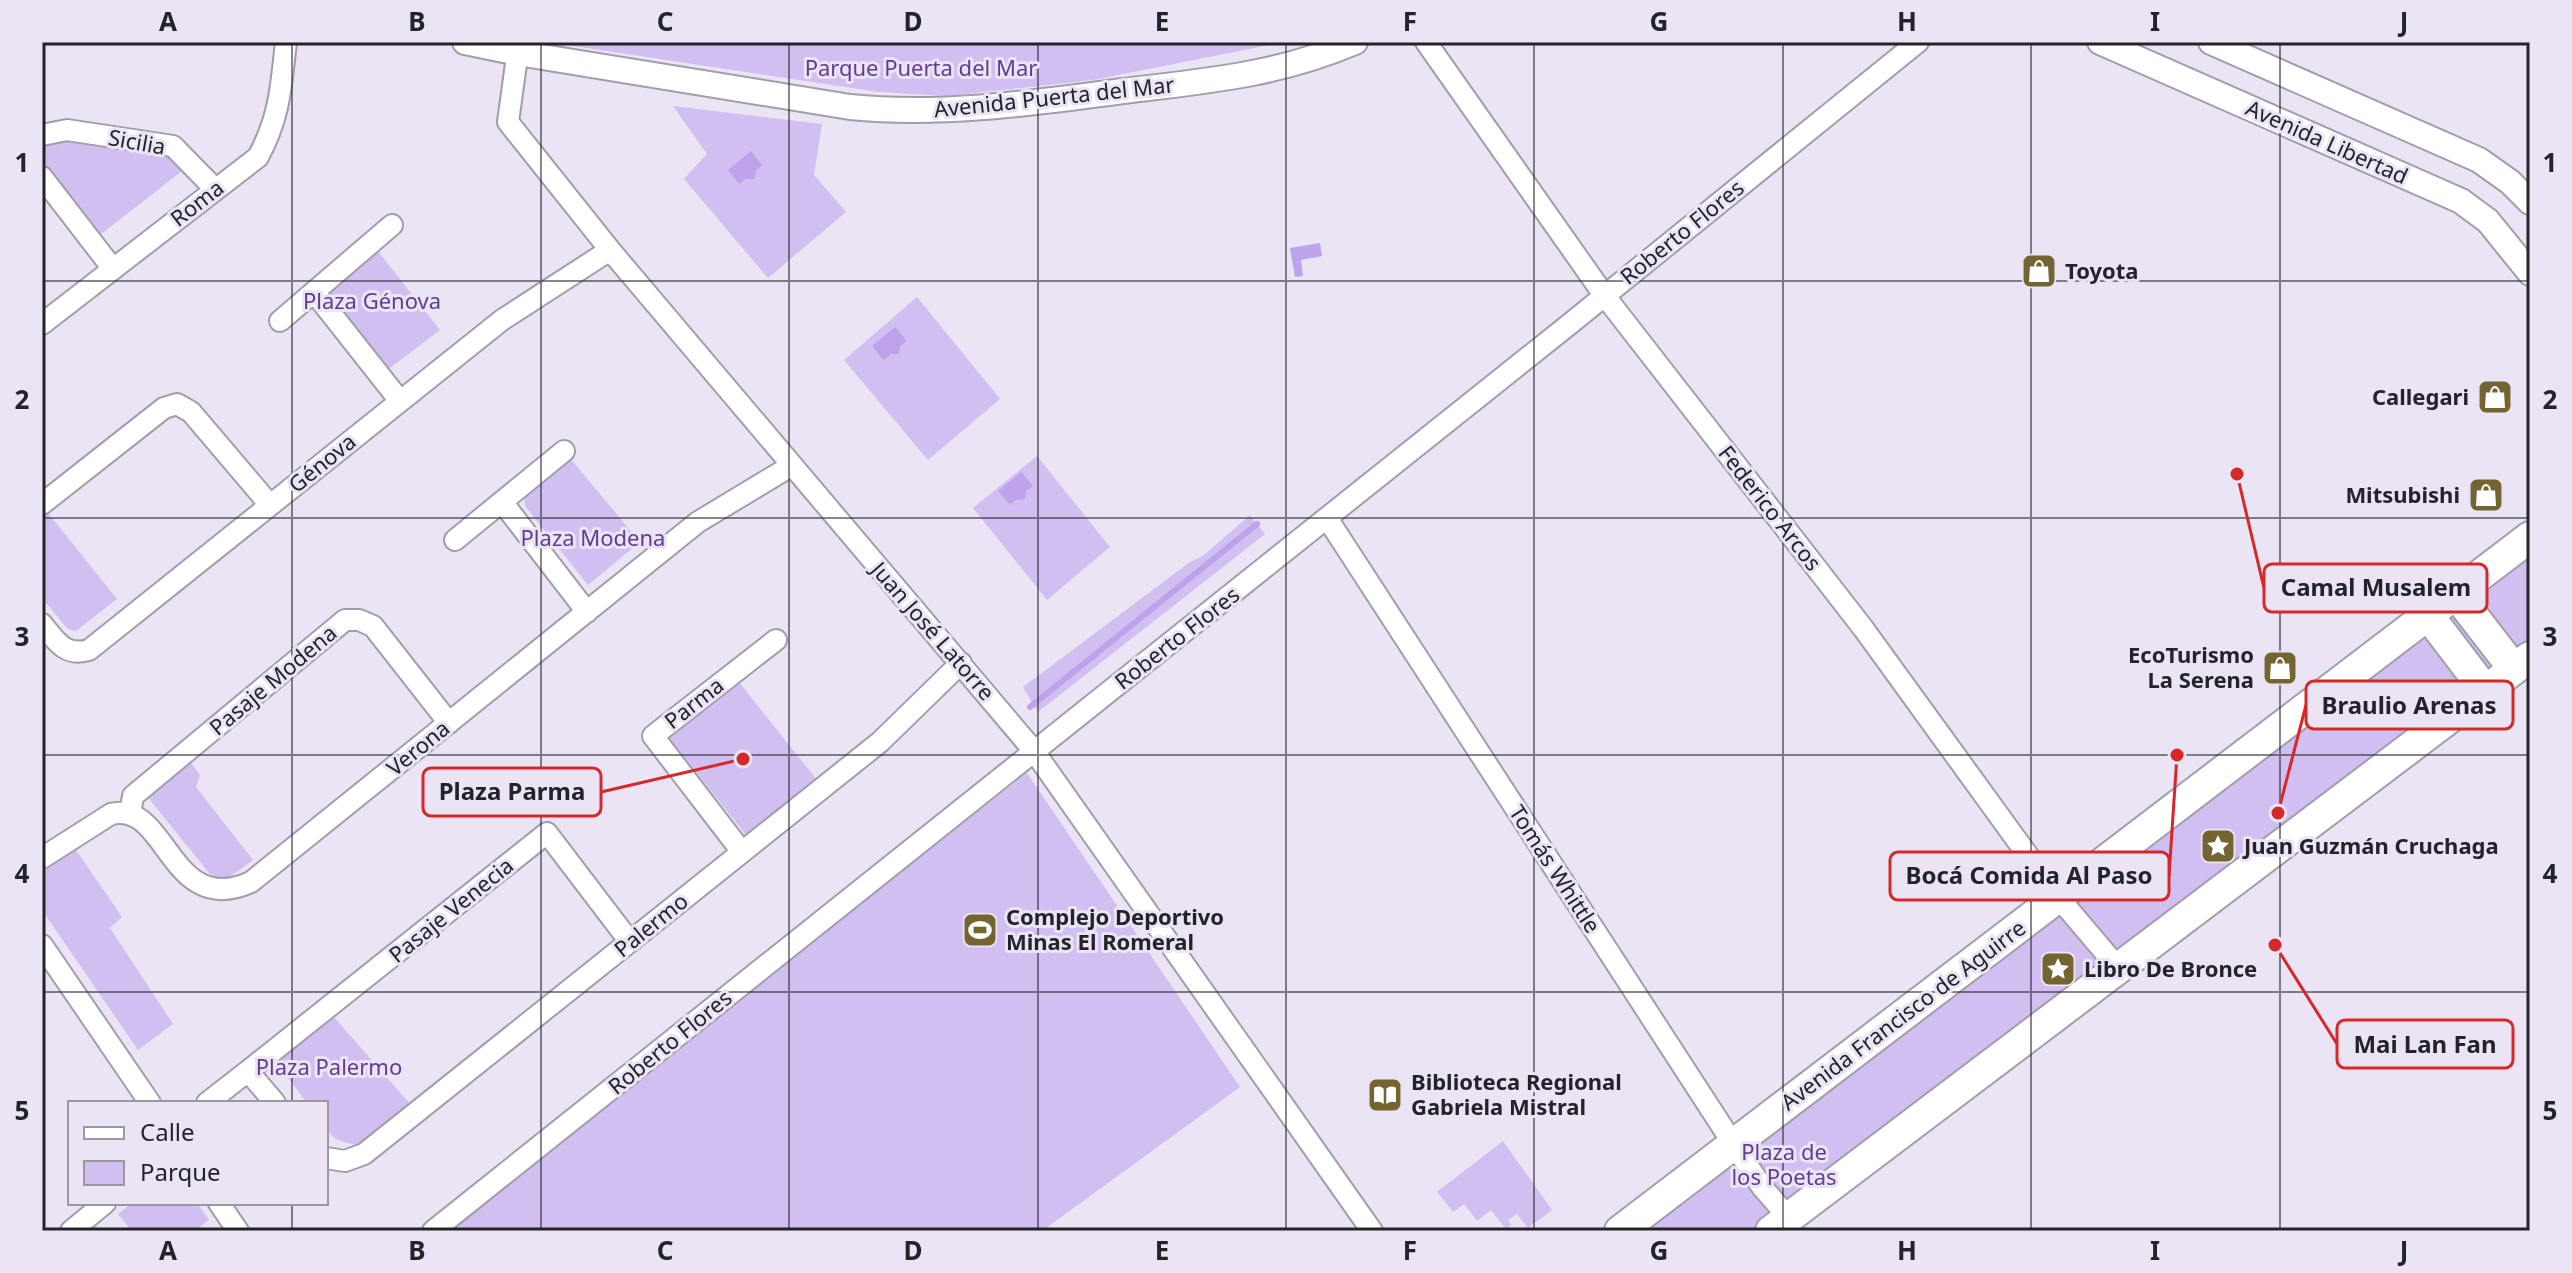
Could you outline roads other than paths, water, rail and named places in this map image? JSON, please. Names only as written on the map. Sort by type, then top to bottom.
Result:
[{"type":"main road","name":"Avenida Francisco de Aguirre","points":[[1620,1231],[2530,537]]},
{"type":"main road","points":[[1779,1224],[2522,663],[2456,594]]},
{"type":"main road","points":[[2428,615],[2485,690]]},
{"type":"street","name":"Roma","points":[[42,324],[258,157],[271,133],[278,109],[286,42]]},
{"type":"street","name":"Avenida Puerta del Mar","points":[[465,42],[518,48],[850,107],[898,112],[1005,106],[1245,76],[1301,63],[1355,42]]},
{"type":"street","name":"Federico Arcos","points":[[1426,42],[1604,295],[1863,628],[2058,897],[2119,969]]},
{"type":"street","name":"Roberto Flores","points":[[433,1231],[1918,42]]},
{"type":"street","name":"Avenida Libertad","points":[[2100,42],[2461,201],[2497,230],[2530,273]]},
{"type":"street","name":"Avenida Libertad","points":[[2211,42],[2479,160],[2510,182],[2530,202]]},
{"type":"street","name":"Juan José Latorre","points":[[518,48],[508,122],[610,250],[1034,751],[1372,1231]]},
{"type":"street","name":"Sicilia","points":[[42,135],[67,130],[173,146],[215,189]]},
{"type":"street","points":[[42,177],[113,269]]},
{"type":"street","points":[[280,321],[392,225]]},
{"type":"street","name":"Génova","points":[[42,624],[66,650],[81,653],[89,650],[502,320],[610,250]]},
{"type":"street","points":[[314,292],[400,401]]},
{"type":"street","points":[[42,504],[164,408],[177,404],[191,412],[270,505]]},
{"type":"street","points":[[455,540],[564,451]]},
{"type":"street","name":"Verona","points":[[130,814],[143,822],[194,882],[216,890],[240,887],[251,882],[698,522],[791,466]]},
{"type":"street","points":[[503,503],[587,612]]},
{"type":"street","name":"Tomás Whittle","points":[[1327,518],[1762,1187],[1779,1224]]},
{"type":"street","name":"Pasaje Modena","points":[[130,814],[133,796],[345,620],[359,620],[373,626],[449,723]]},
{"type":"street","name":"Parma","points":[[742,852],[653,736],[776,640]]},
{"type":"street","name":"Palermo","points":[[328,1158],[345,1161],[364,1154],[880,742],[961,663]]},
{"type":"street","points":[[42,858],[111,814],[130,814]]},
{"type":"street","name":"Pasaje Venecia","points":[[248,1071],[547,833],[630,942]]},
{"type":"street","points":[[42,945],[149,1101]]},
{"type":"street","points":[[210,1101],[248,1071],[273,1101]]},
{"type":"street","points":[[71,1231],[103,1205]]},
{"type":"street","points":[[220,1205],[238,1231]]},
{"type":"waterway","points":[[1030,707],[1257,524]]},
{"type":"place","name":"Toyota","points":[[2039,271]]},
{"type":"place","name":"Callegari","points":[[2495,397]]},
{"type":"place","name":"Camal Musalem","points":[[2237,474]]},
{"type":"place","name":"Mitsubishi","points":[[2486,495]]},
{"type":"place","name":"EcoTurismo La Serena","points":[[2280,668]]},
{"type":"place","name":"Bocá Comida Al Paso","points":[[2177,755]]},
{"type":"place","name":"Plaza Parma","points":[[743,759]]},
{"type":"place","name":"Braulio Arenas","points":[[2278,813]]},
{"type":"place","name":"Juan Guzmán Cruchaga","points":[[2218,846]]},
{"type":"place","name":"Complejo Deportivo Minas El Romeral","points":[[980,930]]},
{"type":"place","name":"Mai Lan Fan","points":[[2275,945]]},
{"type":"place","name":"Libro De Bronce","points":[[2058,969]]},
{"type":"place","name":"Biblioteca Regional Gabriela Mistral","points":[[1385,1095]]},
{"type":"park label","name":"Parque Puerta del Mar","points":[[921,68]]},
{"type":"park label","name":"Plaza Génova","points":[[372,301]]},
{"type":"park label","name":"Plaza Modena","points":[[593,538]]},
{"type":"park label","name":"Plaza Palermo","points":[[329,1067]]},
{"type":"park label","name":"Plaza de los Poetas","points":[[1784,1164]]}]
